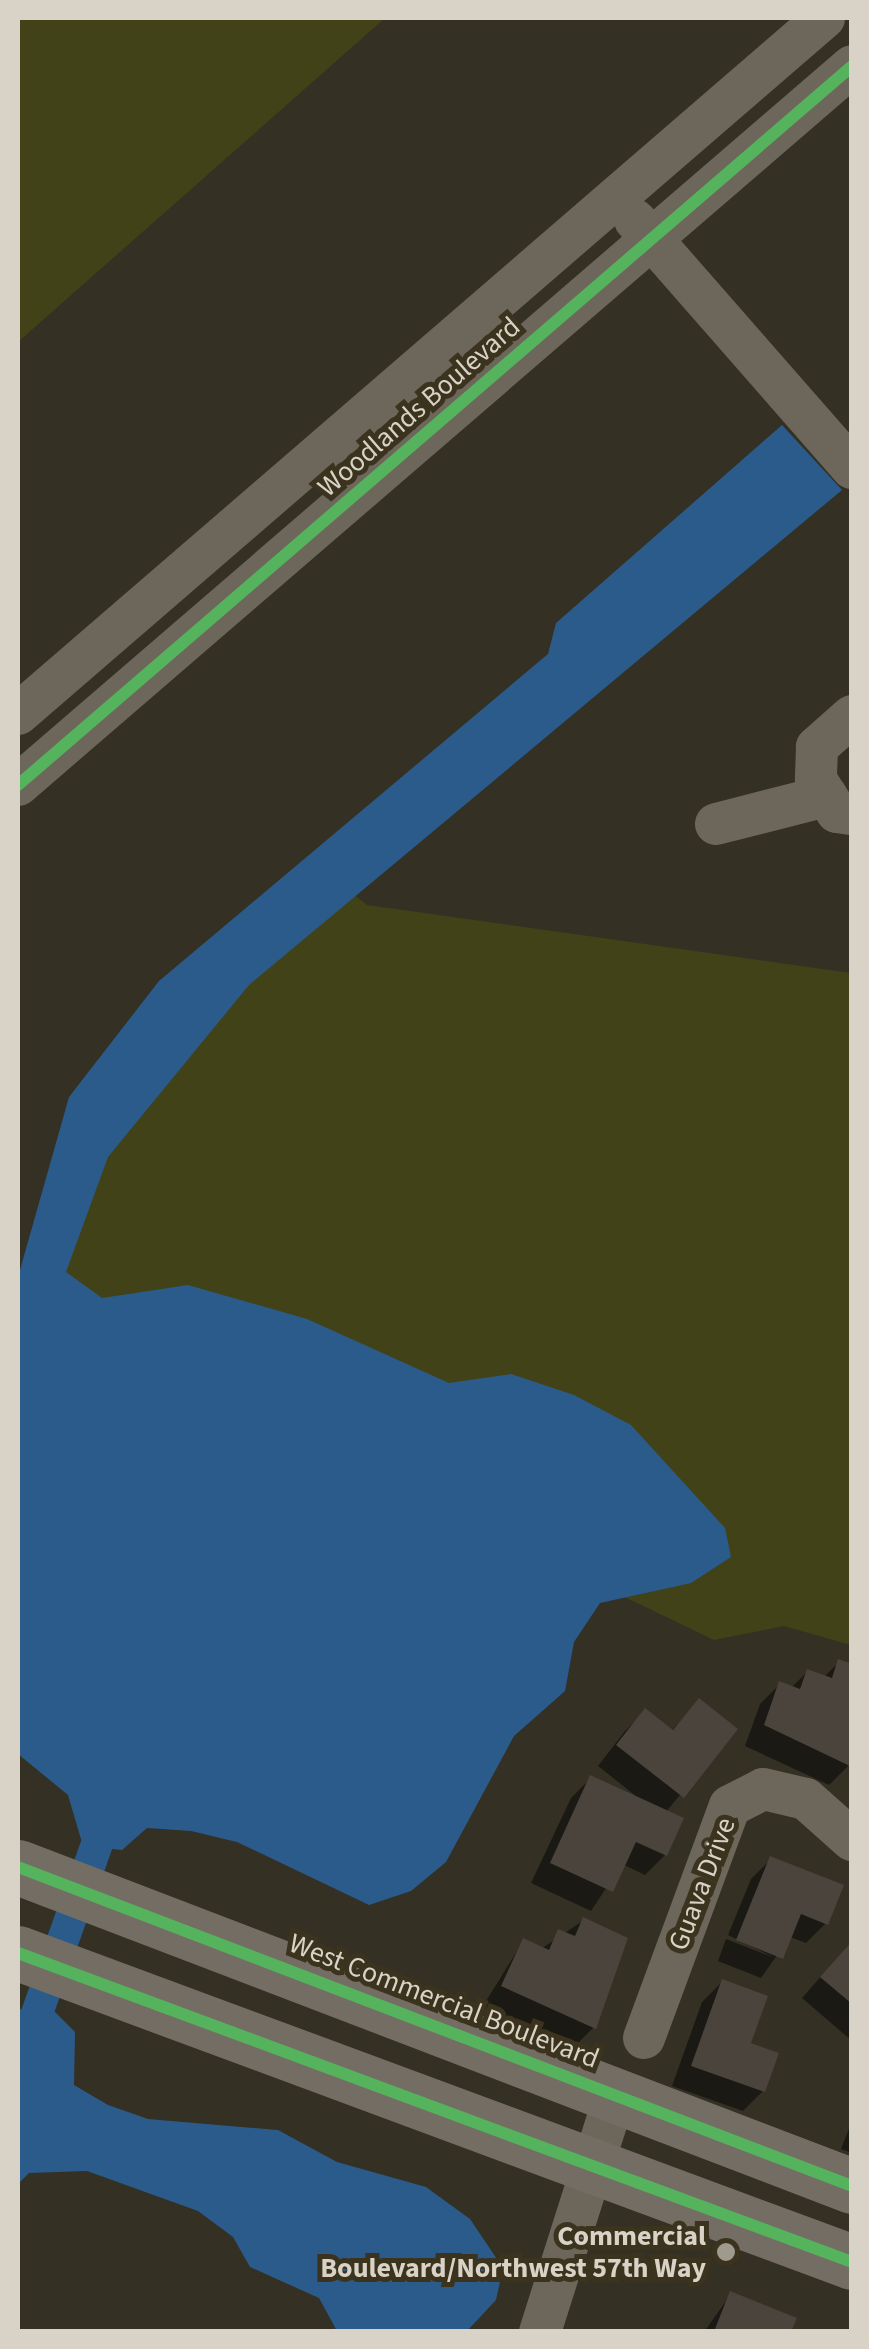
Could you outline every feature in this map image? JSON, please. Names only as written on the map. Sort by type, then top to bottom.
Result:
[{"type":"highway","name":"West Commercial Boulevard","points":[[18,1867],[852,2186]]},
{"type":"highway","points":[[18,1952],[852,2262]]},
{"type":"street","name":"Woodlands Boulevard","points":[[18,714],[824,18]]},
{"type":"street","name":"Woodlands Boulevard","points":[[18,784],[852,66]]},
{"type":"street","points":[[613,198],[852,468]]},
{"type":"street","points":[[838,805],[816,780],[818,747],[852,716]]},
{"type":"street","points":[[716,824],[838,805]]},
{"type":"street","name":"Guava Drive","points":[[644,2038],[730,1806],[764,1789],[806,1799],[852,1840]]},
{"type":"street","points":[[540,2332],[616,2093]]},
{"type":"shaded area","points":[[18,18],[385,18],[18,342]]},
{"type":"shaded area","points":[[339,883],[367,905],[851,973],[851,1645],[784,1626],[714,1640],[41,1316],[71,1165]]},
{"type":"water","points":[[782,425],[842,490],[249,985],[108,1157],[66,1272],[102,1298],[188,1285],[307,1319],[449,1383],[511,1374],[574,1395],[631,1425],[725,1528],[731,1557],[691,1583],[600,1603],[574,1642],[565,1691],[514,1736],[446,1862],[411,1891],[369,1905],[237,1842],[191,1831],[147,1828],[122,1850],[83,1846],[68,1795],[18,1754],[18,1277],[69,1097],[159,981],[548,654],[556,623]]},
{"type":"water","points":[[18,2009],[54,2011],[75,2032],[74,2085],[108,2105],[148,2119],[278,2130],[337,2162],[426,2187],[470,2219],[503,2268],[496,2300],[467,2331],[337,2331],[319,2298],[250,2267],[233,2237],[198,2211],[87,2171],[29,2173],[18,2184]]},
{"type":"building","points":[[838,1659],[852,1664],[852,1767],[764,1725],[779,1681],[800,1689],[807,1669],[832,1678]]},
{"type":"building","points":[[699,1698],[738,1729],[684,1798],[616,1745],[645,1708],[673,1730]]},
{"type":"building","points":[[590,1775],[684,1818],[667,1856],[636,1842],[613,1892],[550,1863]]},
{"type":"building","points":[[770,1856],[844,1885],[828,1925],[801,1914],[783,1959],[736,1940]]},
{"type":"building","points":[[583,1917],[628,1938],[596,2029],[501,1986],[523,1938],[549,1950],[558,1929],[575,1936]]},
{"type":"building","points":[[852,1941],[852,2004],[820,1977]]},
{"type":"building","points":[[722,1979],[768,1996],[751,2043],[779,2053],[765,2092],[691,2066]]},
{"type":"building","points":[[730,2291],[797,2318],[791,2332],[715,2329]]},
{"type":"waterway","points":[[18,2067],[110,1807]]},
{"type":"cycle path","points":[[18,785],[852,66]]},
{"type":"cycle path","points":[[18,1867],[852,2186]]},
{"type":"cycle path","points":[[18,1953],[852,2262]]},
{"type":"place","name":"Commercial Boulevard/Northwest 57th Way","points":[[726,2252]]}]
